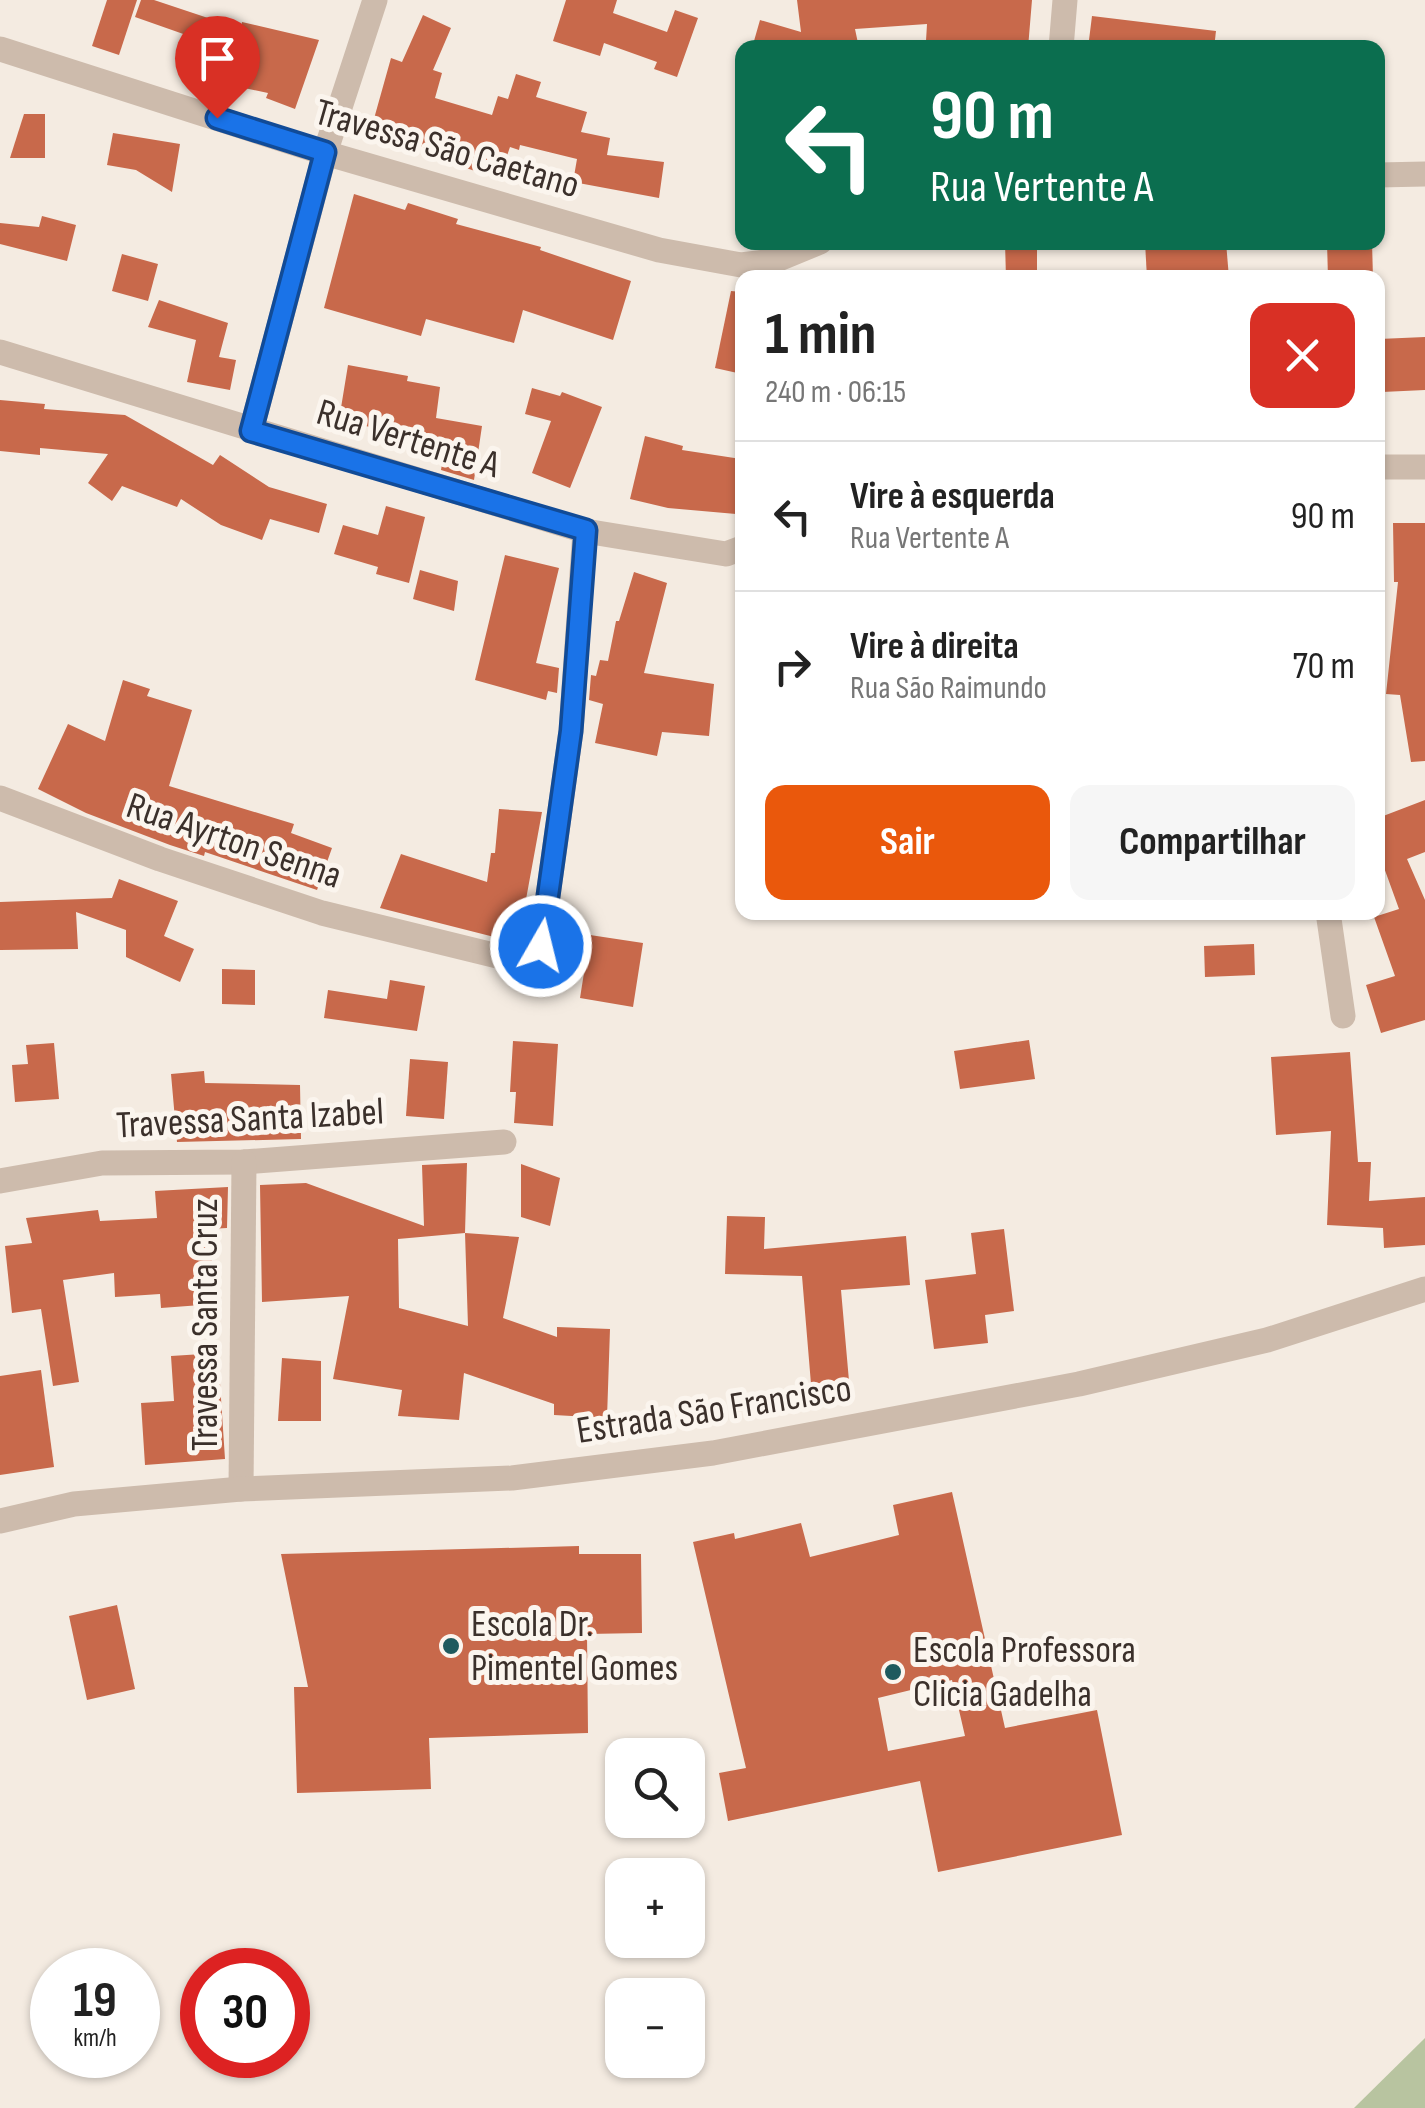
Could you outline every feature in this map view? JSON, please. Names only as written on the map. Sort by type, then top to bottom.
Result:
[{"type":"street","points":[[251,431],[325,152],[374,0]]},
{"type":"street","points":[[1061,40],[1066,0]]},
{"type":"street","name":"Travessa São Caetano","points":[[0,49],[325,152],[660,250],[714,262],[760,264],[798,250]]},
{"type":"street","points":[[1385,175],[1425,174]]},
{"type":"street","name":"Rua Vertente A","points":[[0,352],[586,530],[726,554],[735,551]]},
{"type":"street","points":[[1385,466],[1425,468]]},
{"type":"street","name":"Rua Ayrton Senna","points":[[0,798],[160,859],[304,907],[510,959],[527,959],[541,946],[571,731],[586,530]]},
{"type":"street","points":[[1329,920],[1343,1016]]},
{"type":"street","name":"Travessa Santa Izabel","points":[[0,1181],[102,1162],[244,1162],[504,1142]]},
{"type":"street","name":"Travessa Santa Cruz","points":[[241,1489],[244,1162]]},
{"type":"street","name":"Estrada São Francisco","points":[[0,1520],[74,1504],[241,1489],[512,1478],[713,1453],[1080,1384],[1267,1340],[1425,1289]]},
{"type":"green space","points":[[1425,2038],[1425,2108],[1354,2108]]},
{"type":"building","points":[[107,0],[137,0],[119,55],[92,46]]},
{"type":"building","points":[[141,0],[154,0],[241,29],[242,22],[319,40],[295,109],[266,98],[268,93],[230,85],[234,63],[185,47],[189,36],[135,17]]},
{"type":"building","points":[[566,0],[617,0],[613,13],[667,32],[675,10],[698,18],[677,77],[654,69],[657,62],[604,43],[600,56],[553,41]]},
{"type":"building","points":[[797,0],[1032,0],[1029,40],[926,40],[927,24],[855,29],[857,40],[754,40],[760,20],[801,32]]},
{"type":"building","points":[[423,15],[451,28],[433,70],[442,73],[435,98],[492,115],[498,96],[508,99],[516,74],[541,82],[536,97],[587,112],[581,132],[610,138],[607,155],[664,162],[659,198],[573,182],[577,159],[520,145],[519,150],[510,147],[499,179],[454,164],[456,158],[370,133],[391,58],[402,62]]},
{"type":"building","points":[[1092,16],[1216,31],[1215,40],[1089,40]]},
{"type":"building","points":[[24,114],[45,114],[45,158],[10,158]]},
{"type":"building","points":[[113,133],[180,144],[172,192],[136,170],[107,165]]},
{"type":"building","points":[[354,194],[405,210],[408,203],[458,219],[456,224],[541,247],[540,250],[631,281],[613,340],[523,310],[514,343],[426,319],[421,336],[324,308]]},
{"type":"building","points":[[42,216],[76,225],[67,261],[0,244],[0,223],[39,227]]},
{"type":"building","points":[[1005,250],[1037,250],[1037,270],[1006,270]]},
{"type":"building","points":[[1145,250],[1227,250],[1228,270],[1147,270]]},
{"type":"building","points":[[1327,250],[1372,250],[1373,270],[1328,270]]},
{"type":"building","points":[[122,254],[158,264],[148,301],[112,291]]},
{"type":"building","points":[[731,291],[735,291],[735,372],[715,368]]},
{"type":"building","points":[[159,300],[228,323],[219,357],[236,360],[230,390],[187,382],[196,340],[148,327]]},
{"type":"building","points":[[1425,337],[1425,390],[1385,392],[1385,339]]},
{"type":"building","points":[[348,365],[408,376],[407,381],[440,387],[436,418],[482,426],[474,480],[441,470],[445,444],[339,420]]},
{"type":"building","points":[[532,388],[560,396],[562,392],[602,407],[570,488],[532,473],[551,421],[525,414]]},
{"type":"building","points":[[0,400],[45,404],[44,409],[125,415],[213,465],[220,455],[269,487],[327,504],[319,533],[270,519],[262,540],[221,525],[181,499],[177,507],[122,486],[112,501],[88,483],[108,454],[40,448],[40,455],[0,451]]},
{"type":"building","points":[[645,436],[683,446],[682,450],[735,458],[735,514],[668,508],[630,499]]},
{"type":"building","points":[[386,506],[425,517],[409,583],[376,574],[378,567],[334,554],[343,525],[378,535]]},
{"type":"building","points":[[1393,523],[1425,523],[1425,761],[1411,762],[1400,695],[1386,694],[1398,582],[1394,582]]},
{"type":"building","points":[[505,555],[559,568],[536,663],[559,668],[557,693],[548,691],[546,700],[475,680]]},
{"type":"building","points":[[420,570],[458,581],[454,611],[413,599]]},
{"type":"building","points":[[634,572],[667,583],[644,673],[714,684],[709,736],[662,732],[657,756],[595,743],[603,704],[589,700],[591,675],[596,676],[600,660],[608,661],[616,621]]},
{"type":"building","points":[[123,680],[150,689],[147,696],[192,710],[169,786],[294,824],[291,833],[332,848],[317,890],[205,852],[204,856],[170,845],[86,813],[38,789],[68,724],[105,741]]},
{"type":"building","points":[[1425,800],[1425,852],[1407,859],[1425,900],[1425,1020],[1381,1033],[1366,985],[1395,976],[1375,920],[1385,920],[1385,913],[1399,909],[1385,870],[1385,815]]},
{"type":"building","points":[[499,809],[542,812],[518,943],[380,908],[401,854],[487,882],[491,853],[495,853]]},
{"type":"building","points":[[119,879],[178,901],[164,936],[194,949],[180,982],[126,957],[126,930],[76,912],[78,949],[0,950],[0,902],[112,898]]},
{"type":"building","points":[[590,935],[643,943],[633,1007],[580,998]]},
{"type":"building","points":[[1254,944],[1255,975],[1205,977],[1204,946]]},
{"type":"building","points":[[222,969],[255,970],[255,1005],[222,1004]]},
{"type":"building","points":[[390,980],[425,986],[417,1031],[324,1018],[328,990],[387,999]]},
{"type":"building","points":[[1029,1040],[1035,1079],[960,1089],[954,1051]]},
{"type":"building","points":[[513,1041],[558,1044],[553,1126],[514,1123],[516,1092],[510,1092]]},
{"type":"building","points":[[54,1043],[59,1099],[15,1102],[12,1065],[28,1064],[26,1045]]},
{"type":"building","points":[[1350,1052],[1358,1162],[1371,1162],[1369,1201],[1425,1197],[1425,1245],[1384,1248],[1383,1228],[1327,1225],[1331,1131],[1276,1135],[1271,1057]]},
{"type":"building","points":[[410,1059],[448,1062],[444,1119],[406,1116]]},
{"type":"building","points":[[204,1071],[205,1083],[300,1085],[301,1139],[177,1142],[171,1074]]},
{"type":"building","points":[[467,1163],[465,1233],[519,1237],[503,1318],[557,1337],[557,1327],[610,1329],[607,1418],[554,1415],[554,1404],[464,1373],[459,1420],[398,1416],[402,1390],[333,1379],[349,1296],[262,1302],[260,1185],[306,1183],[424,1226],[422,1165]],"holes":[[[465,1233],[468,1326],[399,1308],[398,1239]]]},
{"type":"building","points":[[521,1164],[560,1178],[550,1226],[521,1217]]},
{"type":"building","points":[[228,1187],[227,1228],[209,1229],[215,1296],[200,1297],[201,1305],[161,1308],[160,1294],[115,1297],[114,1273],[63,1280],[79,1382],[53,1386],[41,1309],[12,1313],[5,1246],[32,1243],[26,1218],[98,1210],[100,1221],[157,1218],[155,1191]]},
{"type":"building","points":[[727,1216],[765,1217],[764,1249],[906,1236],[910,1285],[841,1290],[849,1381],[811,1384],[802,1276],[725,1274]]},
{"type":"building","points":[[1004,1229],[1014,1311],[985,1315],[988,1343],[934,1349],[925,1280],[976,1274],[971,1233]]},
{"type":"building","points":[[218,1353],[225,1459],[145,1465],[141,1403],[174,1401],[171,1356]]},
{"type":"building","points":[[282,1358],[321,1361],[321,1421],[278,1421]]},
{"type":"building","points":[[41,1370],[54,1467],[0,1475],[0,1376]]},
{"type":"building","points":[[952,1492],[1005,1728],[1097,1710],[1122,1835],[938,1872],[920,1781],[728,1821],[719,1773],[746,1768],[693,1542],[734,1533],[735,1539],[801,1523],[810,1557],[899,1535],[893,1505]],"holes":[[[952,1680],[965,1736],[888,1751],[878,1698]]]},
{"type":"building","points":[[579,1546],[579,1554],[641,1554],[642,1633],[587,1634],[588,1733],[429,1738],[431,1789],[297,1793],[294,1687],[308,1687],[281,1554]]},
{"type":"building","points":[[117,1605],[135,1689],[87,1700],[69,1616]]},
{"type":"place","name":"Escola Dr. Pimentel Gomes","points":[[451,1646]]},
{"type":"place","name":"Escola Professora Clicia Gadelha","points":[[893,1672]]},
{"type":"route","points":[[217,118],[325,152],[251,431],[586,530],[571,731],[541,946]]}]
